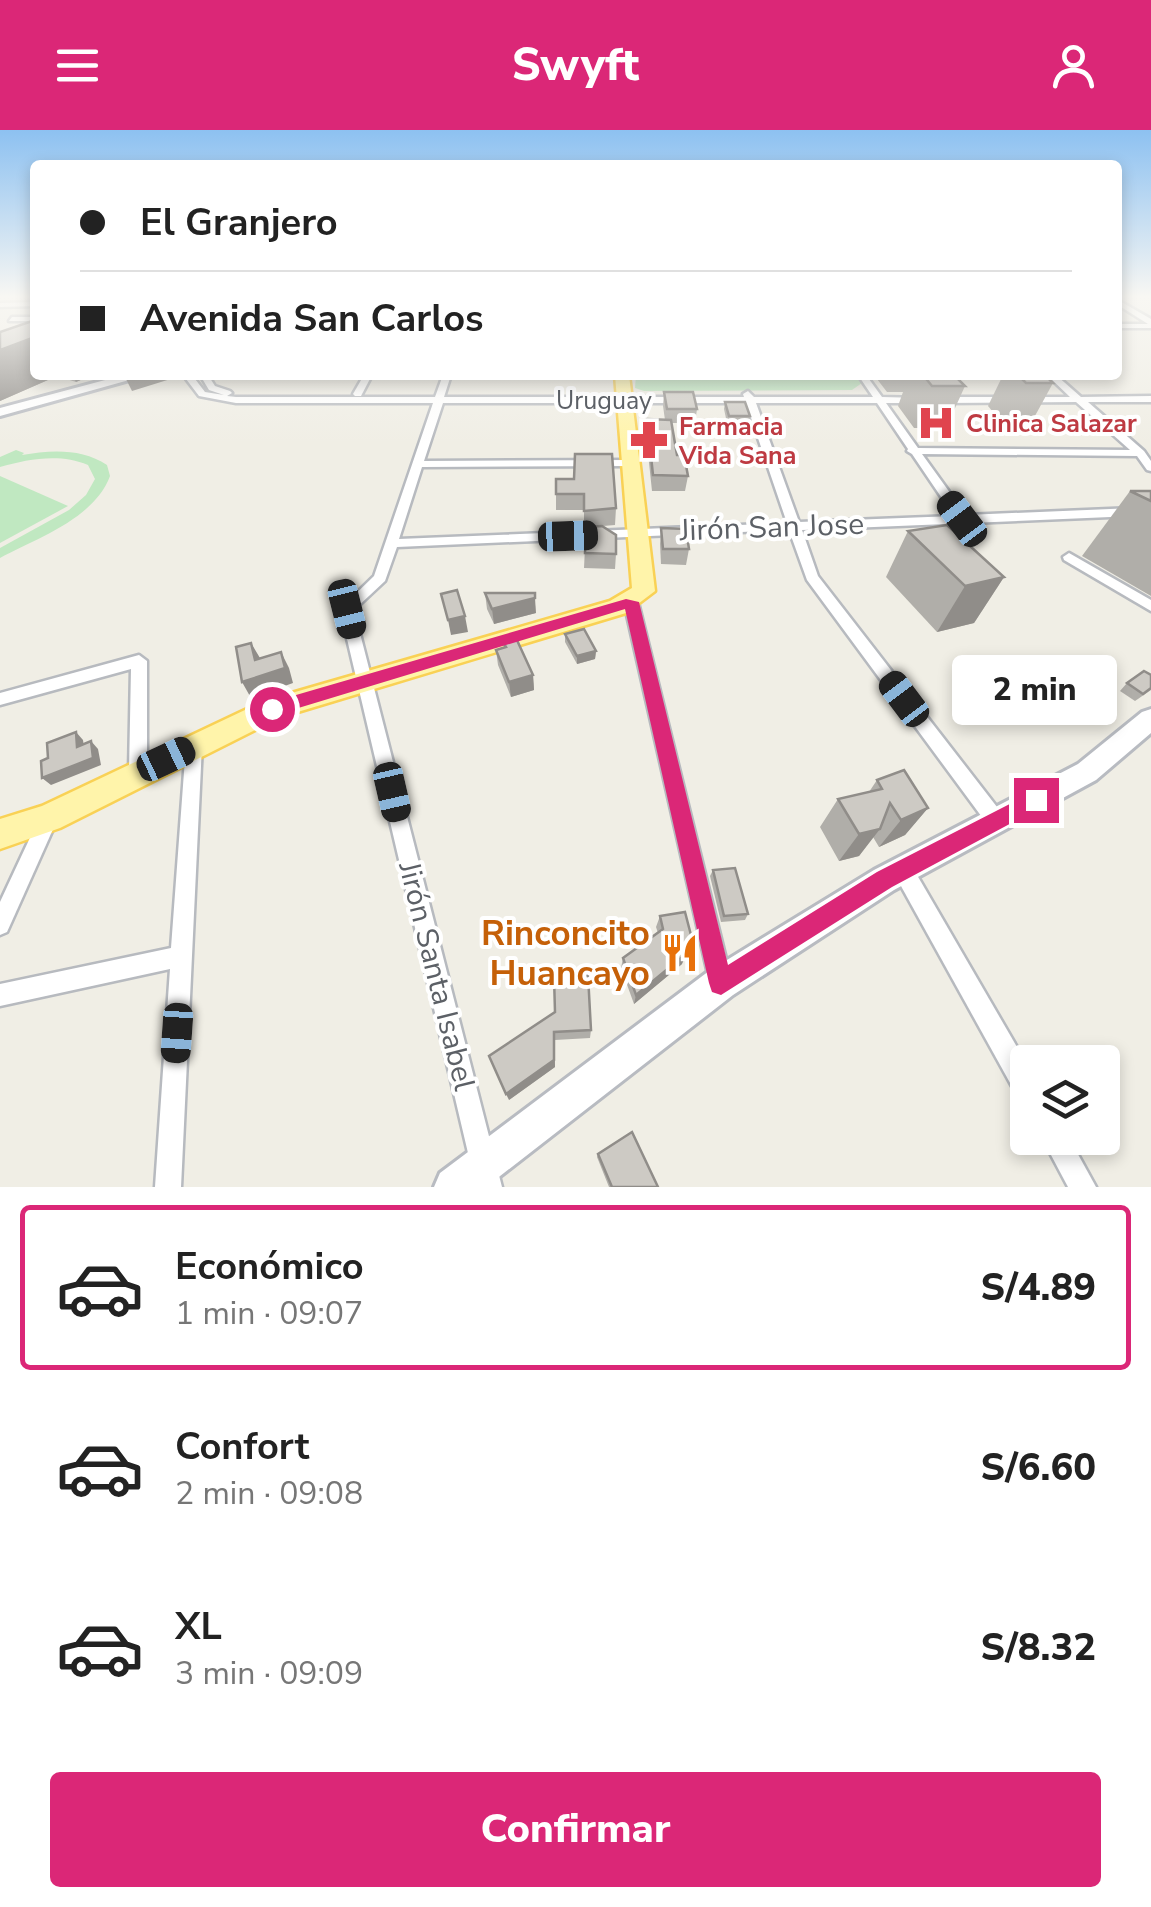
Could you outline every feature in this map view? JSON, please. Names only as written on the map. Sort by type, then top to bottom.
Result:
[{"type":"main road","points":[[0,410],[110,380]]},
{"type":"main road","points":[[0,834],[49,818],[272,709],[631,602],[644,591],[622,380]]},
{"type":"main road","points":[[454,1187],[486,1176],[721,983],[903,870],[1086,772],[1151,719]]},
{"type":"street","name":"Uruguay","points":[[192,380],[202,394],[223,400],[1151,396]]},
{"type":"street","name":"Uruguay","points":[[207,380],[212,388],[230,394],[439,398]]},
{"type":"street","points":[[358,394],[365,380]]},
{"type":"street","name":"Jirón Santa Isabel","points":[[444,380],[380,578],[347,609],[486,1176]]},
{"type":"street","points":[[865,380],[962,519]]},
{"type":"street","points":[[1057,380],[1140,453],[1151,468]]},
{"type":"street","points":[[749,397],[812,577],[997,822]]},
{"type":"street","points":[[912,452],[1140,453]]},
{"type":"street","points":[[418,464],[630,463]]},
{"type":"street","name":"Jirón San Jose","points":[[393,544],[1134,512],[1151,508]]},
{"type":"street","points":[[1069,557],[1151,606]]},
{"type":"street","points":[[631,602],[721,983]]},
{"type":"street","points":[[0,699],[139,661],[138,772]]},
{"type":"street","points":[[168,1187],[194,746]]},
{"type":"street","points":[[0,925],[49,818]]},
{"type":"street","points":[[903,870],[1010,1058]]},
{"type":"street","points":[[0,995],[182,956]]},
{"type":"street","points":[[1065,1155],[1083,1187]]},
{"type":"green space","points":[[636,380],[862,383],[852,390],[635,388]]},
{"type":"green space","points":[[16,450],[22,455],[77,453],[107,465],[110,476],[102,491],[78,516],[0,558],[0,548],[69,510],[86,495],[95,479],[88,465],[66,459],[0,467],[0,457]]},
{"type":"green space","points":[[0,476],[68,506],[0,543]]},
{"type":"building","points":[[927,380],[959,380],[965,386],[932,386]]},
{"type":"building","points":[[1023,380],[1053,383],[1026,383]]},
{"type":"building","points":[[664,392],[693,392],[697,409],[667,409]]},
{"type":"building","points":[[725,402],[745,402],[750,416],[729,416]]},
{"type":"building","points":[[647,419],[671,420],[677,455],[684,455],[688,476],[653,475]]},
{"type":"building","points":[[575,454],[612,454],[616,508],[584,511],[584,494],[556,494],[556,479],[574,479]]},
{"type":"building","points":[[1130,491],[1151,491],[1151,501]]},
{"type":"building","points":[[947,525],[1004,577],[965,586],[908,531]]},
{"type":"building","points":[[602,526],[616,535],[616,554],[585,553],[586,527]]},
{"type":"building","points":[[661,528],[686,529],[689,549],[663,549]]},
{"type":"building","points":[[457,590],[465,616],[448,620],[441,594]]},
{"type":"building","points":[[485,593],[535,593],[535,598],[492,609]]},
{"type":"building","points":[[584,629],[596,651],[577,656],[565,634]]},
{"type":"building","points":[[516,638],[533,675],[509,682],[496,650],[506,647],[503,642]]},
{"type":"building","points":[[251,643],[255,660],[281,652],[285,668],[242,682],[236,647]]},
{"type":"building","points":[[1144,671],[1151,675],[1151,688],[1143,694],[1127,683]]},
{"type":"building","points":[[76,732],[77,747],[91,741],[93,758],[42,778],[41,761],[48,758],[47,743]]},
{"type":"building","points":[[904,770],[928,808],[901,820],[890,803],[880,829],[859,834],[838,799],[882,789],[877,780]]},
{"type":"building","points":[[735,868],[748,914],[724,916],[713,870]]},
{"type":"building","points":[[685,912],[692,939],[687,953],[636,995],[623,958],[663,929],[660,916]]},
{"type":"building","points":[[588,975],[591,1030],[554,1032],[554,1060],[506,1094],[489,1056],[555,1012],[554,977]]},
{"type":"building","points":[[632,1132],[658,1187],[612,1187],[598,1154]]},
{"type":"place","name":"Clinica Salazar","points":[[936,423]]},
{"type":"place","name":"Farmacia Vida Sana","points":[[649,440]]},
{"type":"place","name":"Rinconcito Huancayo","points":[[680,953]]},
{"type":"route","points":[[272,709],[631,602],[721,983],[884,880],[1036,800]]}]
